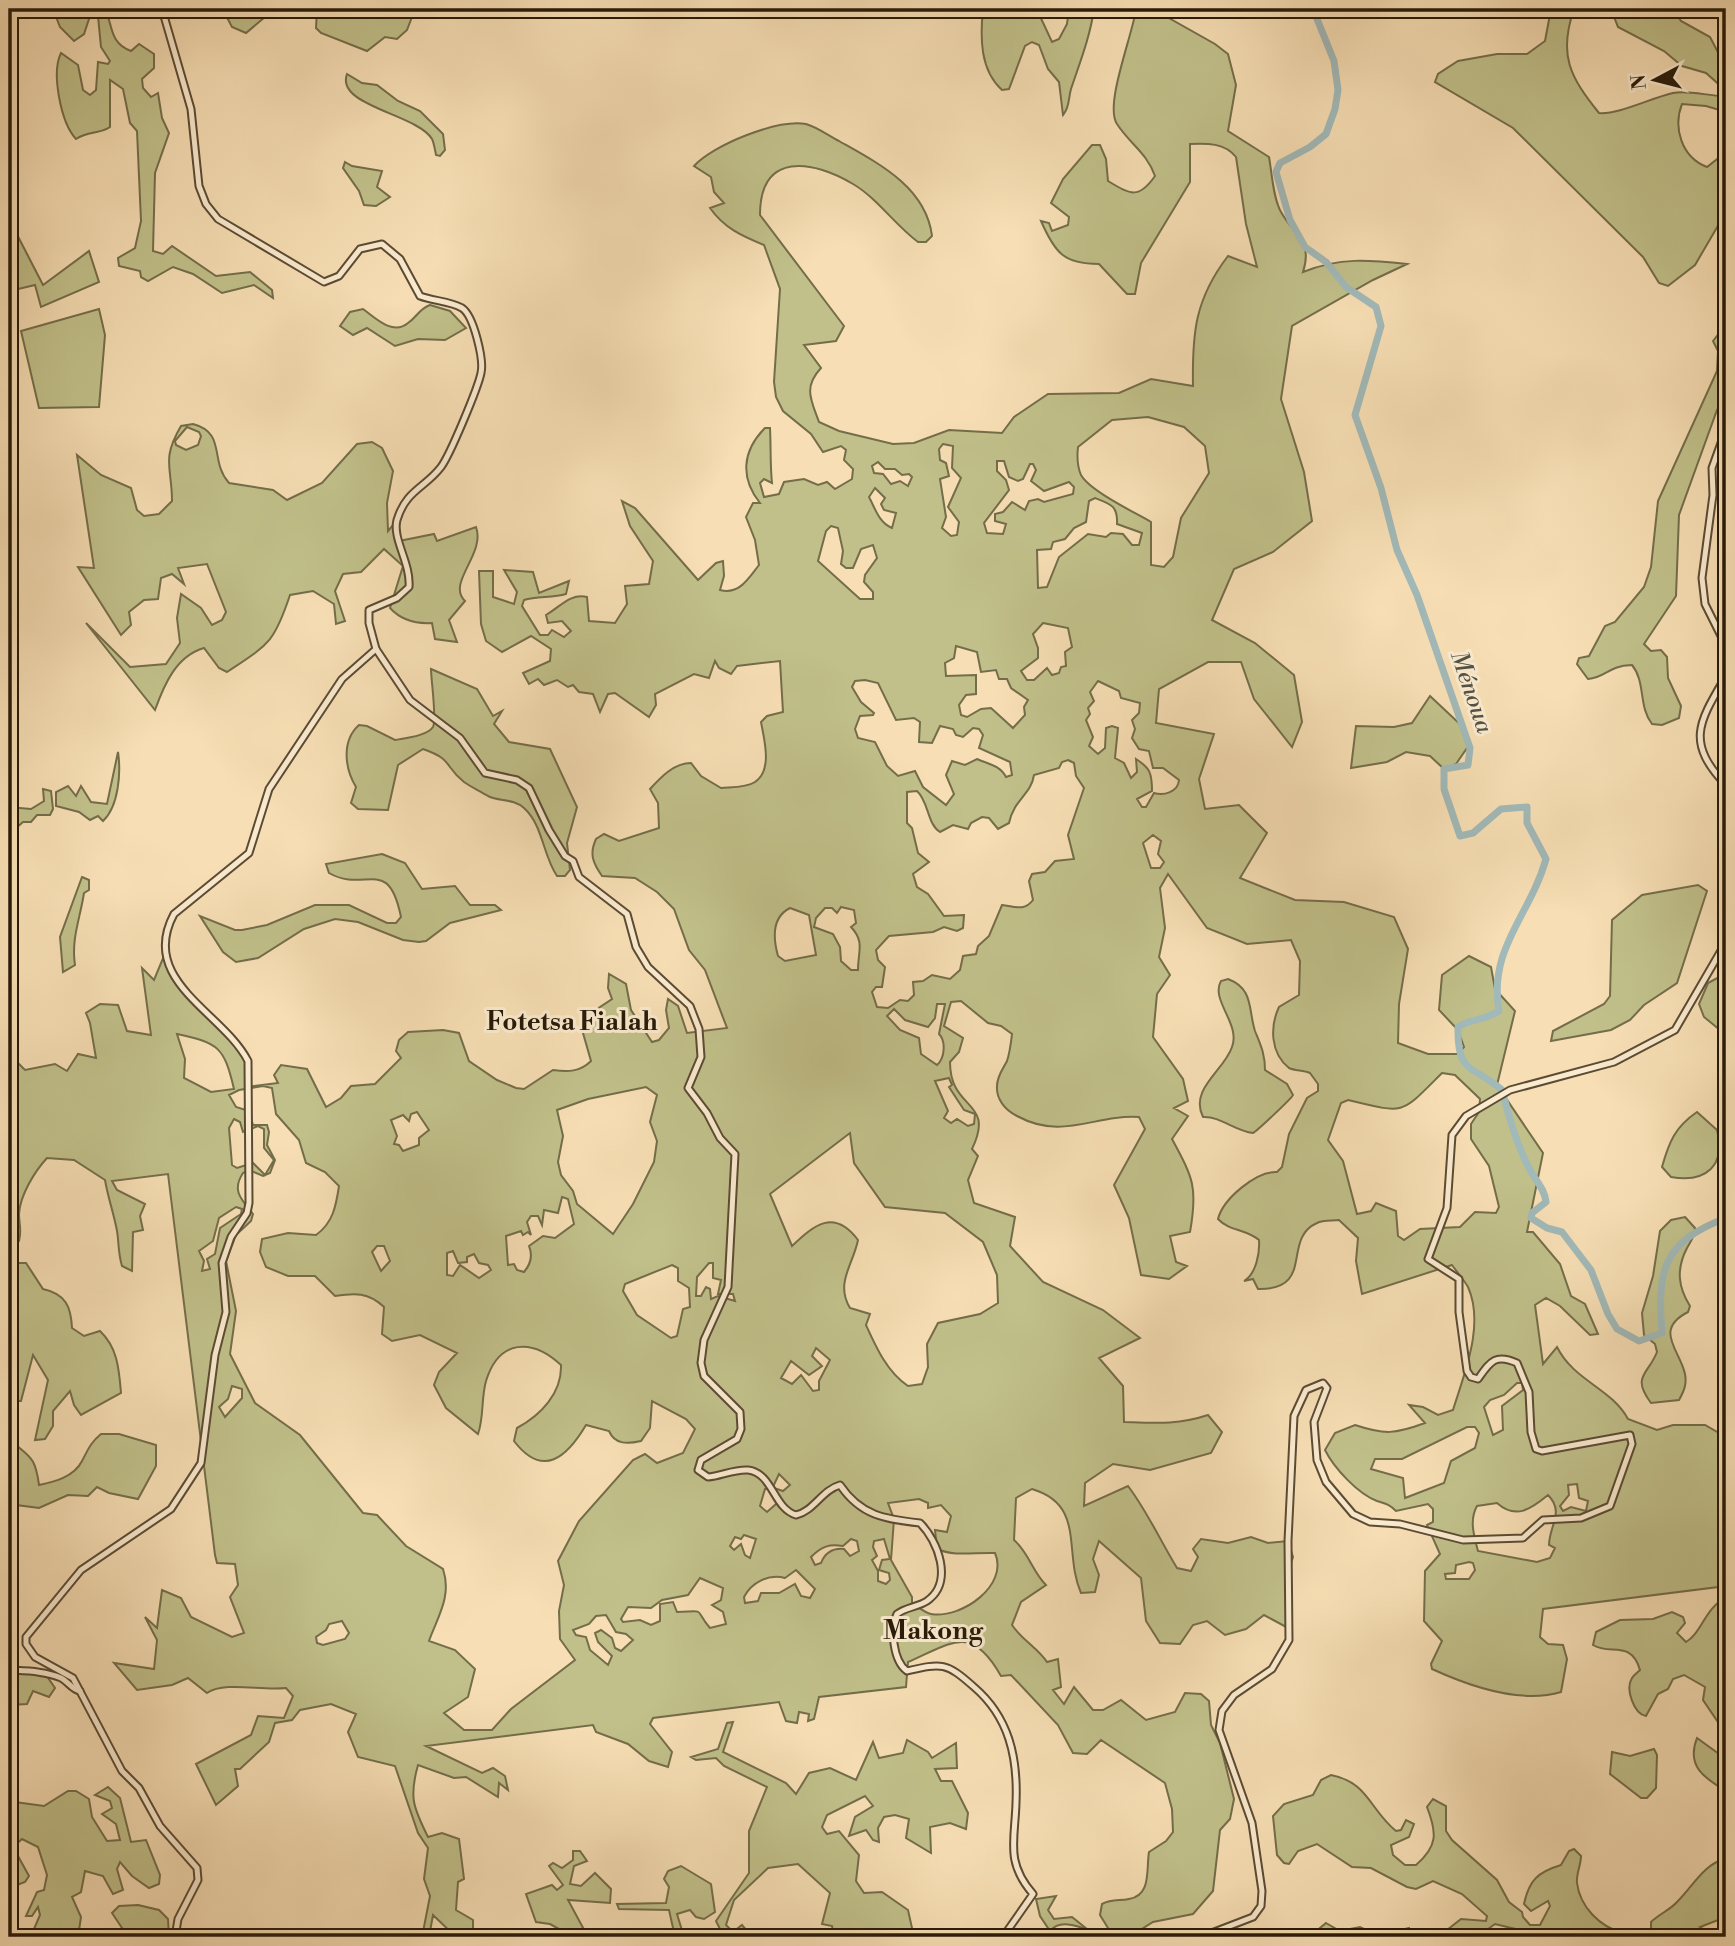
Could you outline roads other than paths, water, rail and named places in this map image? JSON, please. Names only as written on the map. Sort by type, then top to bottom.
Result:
[{"type":"street","points":[[162,9],[191,109],[199,186],[206,204],[218,219],[324,282],[339,276],[356,251],[370,245],[383,244],[400,259],[420,296],[465,312],[477,339],[481,375],[451,448],[436,473],[405,500],[398,519],[396,529],[409,567],[409,587],[397,598],[369,610],[369,623],[376,649],[415,706],[460,738],[485,773],[517,780],[530,788],[549,830],[565,856],[573,861],[579,877],[627,914],[636,947],[648,967],[690,1006],[699,1029],[701,1057],[688,1088],[707,1113],[720,1138],[735,1154],[728,1286],[704,1340],[701,1363],[704,1376],[737,1406],[742,1421],[737,1439],[701,1460],[698,1470],[708,1477],[736,1471],[756,1473],[771,1487],[784,1508],[796,1515],[806,1512],[829,1491],[840,1485],[852,1504],[886,1520],[920,1523],[931,1535],[940,1563],[937,1589],[924,1602],[897,1614],[893,1638],[902,1667],[907,1671],[936,1663],[951,1668],[985,1696],[1005,1724],[1016,1771],[1016,1804],[1011,1844],[1014,1863],[1033,1894],[1003,1937]]},
{"type":"street","points":[[1726,429],[1712,468],[1713,495],[1702,578],[1705,604],[1726,646]]},
{"type":"street","points":[[175,1937],[178,1919],[199,1874],[160,1826],[139,1788],[122,1771],[89,1713],[73,1678],[35,1657],[26,1644],[26,1637],[81,1570],[171,1509],[201,1463],[215,1355],[226,1312],[222,1264],[231,1237],[247,1213],[249,1203],[248,1061],[238,1044],[173,976],[167,957],[168,925],[174,914],[249,853],[269,789],[342,679],[376,649]]},
{"type":"street","points":[[1726,676],[1698,732],[1704,758],[1726,785]]},
{"type":"street","points":[[1201,1937],[1253,1917],[1261,1906],[1262,1891],[1252,1823],[1219,1730],[1222,1711],[1234,1695],[1272,1669],[1289,1640],[1288,1541],[1294,1416],[1306,1391],[1323,1383],[1327,1388],[1314,1422],[1317,1460],[1326,1482],[1353,1514],[1370,1522],[1400,1524],[1463,1540],[1522,1538],[1543,1520],[1581,1518],[1597,1514],[1614,1501],[1632,1444],[1630,1435],[1542,1451],[1536,1449],[1531,1432],[1529,1392],[1517,1363],[1504,1357],[1494,1359],[1486,1364],[1478,1379],[1471,1377],[1462,1345],[1459,1279],[1428,1259],[1447,1208],[1452,1135],[1466,1116],[1510,1090],[1614,1062],[1675,1030],[1726,943]]},
{"type":"street","points":[[9,1670],[35,1672],[64,1679],[80,1691]]},
{"type":"waterway","name":"Ménoua","points":[[1313,9],[1334,61],[1338,90],[1335,109],[1326,134],[1310,147],[1280,163],[1276,172],[1290,220],[1305,247],[1326,262],[1346,287],[1376,307],[1381,326],[1355,415],[1381,488],[1397,550],[1417,595],[1470,748],[1468,765],[1444,769],[1444,789],[1460,836],[1473,833],[1501,809],[1527,807],[1527,823],[1546,859],[1512,933],[1499,969],[1499,1011],[1458,1027],[1460,1053],[1468,1066],[1502,1090],[1520,1149],[1545,1197],[1546,1202],[1532,1213],[1531,1218],[1547,1228],[1562,1232],[1591,1270],[1608,1314],[1617,1329],[1639,1341],[1662,1333],[1661,1291],[1668,1260],[1689,1237],[1726,1218]]},
{"type":"district","name":"Fotetsa Fialah","points":[[572,1022]]},
{"type":"district","name":"Makong","points":[[933,1631]]}]
